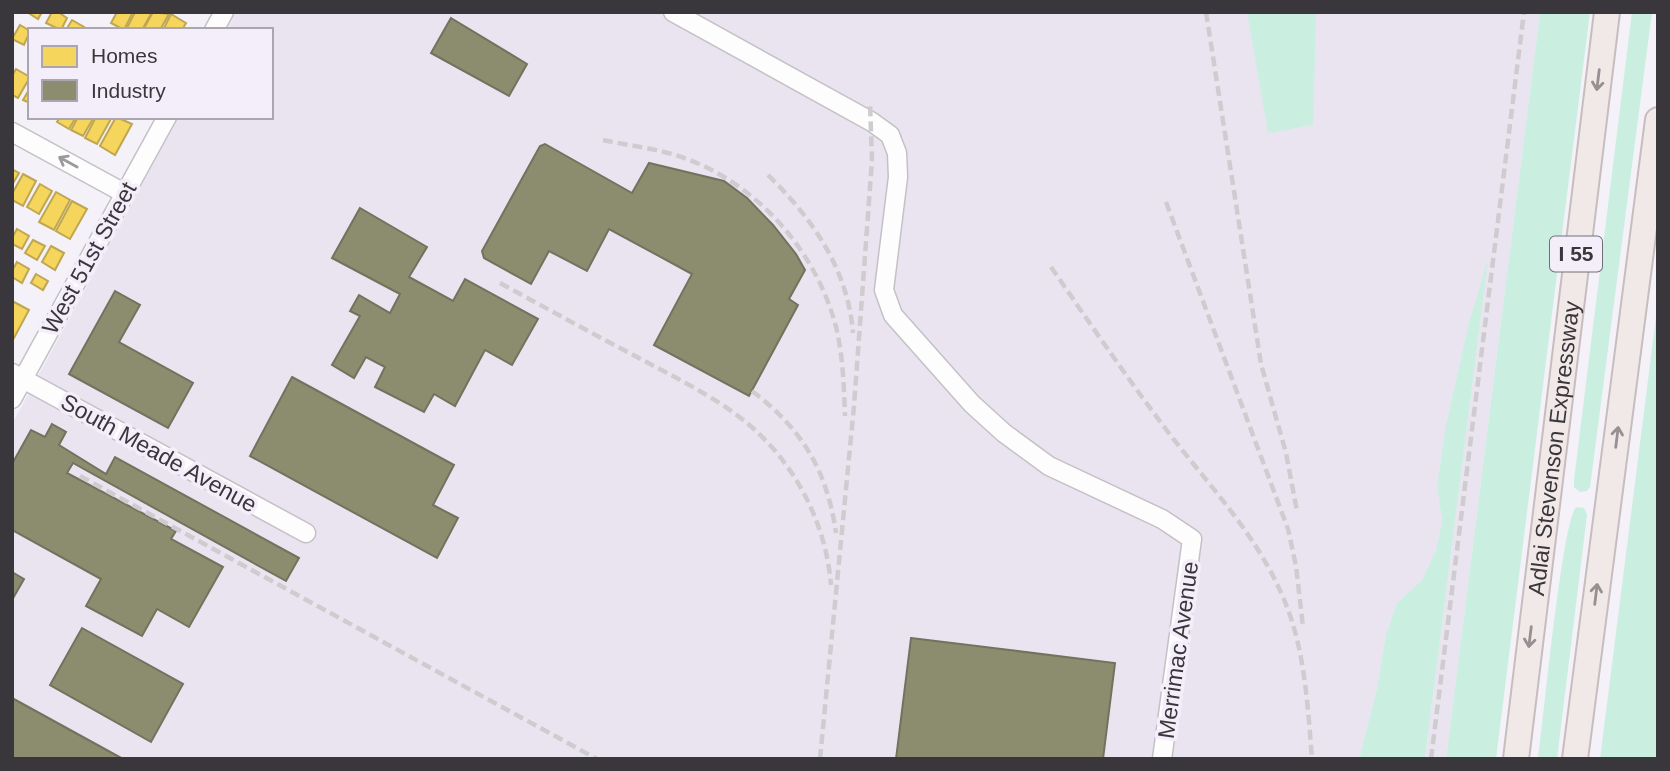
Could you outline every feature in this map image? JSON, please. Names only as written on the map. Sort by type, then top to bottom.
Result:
[{"type":"highway","name":"Adlai Stevenson Expressway","points":[[1516,759],[1607,12]]},
{"type":"highway","points":[[1575,759],[1658,120]]},
{"type":"street","points":[[215,28],[224,12]]},
{"type":"street","name":"Merrimac Avenue","points":[[673,12],[872,122],[890,135],[897,153],[898,177],[884,290],[893,316],[972,404],[1015,442],[1049,466],[1162,519],[1192,538],[1162,759]]},
{"type":"street","name":"West 51st Street","points":[[12,399],[18,376],[166,119]]},
{"type":"street","points":[[12,132],[124,193]]},
{"type":"street","name":"South Meade Avenue","points":[[18,376],[306,533]]},
{"type":"shaded area","points":[[236,12],[1540,12],[1446,759],[1425,759],[1487,266],[1469,322],[1445,429],[1437,486],[1442,521],[1436,550],[1422,580],[1397,603],[1386,634],[1377,688],[1359,759],[12,759],[12,424],[178,119],[273,119],[273,28],[228,28]]},
{"type":"green space","points":[[1247,12],[1316,12],[1313,125],[1268,133]]},
{"type":"green space","points":[[1540,12],[1590,12],[1496,759],[1446,759]]},
{"type":"green space","points":[[1632,12],[1652,12],[1590,487],[1587,491],[1580,492],[1574,487],[1574,480]]},
{"type":"green space","points":[[1488,260],[1425,759],[1359,759],[1377,688],[1386,634],[1397,603],[1422,580],[1436,550],[1442,521],[1437,486],[1445,429],[1469,322]]},
{"type":"green space","points":[[1658,301],[1658,759],[1600,759]]},
{"type":"green space","points":[[1576,507],[1584,508],[1587,515],[1557,759],[1538,759],[1559,584]]},
{"type":"building: Homes","points":[[27,12],[42,12],[38,19]]},
{"type":"building: Homes","points":[[52,12],[58,12],[67,18],[62,28],[46,23]]},
{"type":"building: Homes","points":[[117,12],[133,12],[125,28],[111,23]]},
{"type":"building: Homes","points":[[135,12],[152,12],[143,28],[127,28]]},
{"type":"building: Homes","points":[[153,12],[169,14],[161,28],[144,28]]},
{"type":"building: Homes","points":[[171,14],[186,23],[183,28],[164,28]]},
{"type":"building: Homes","points":[[72,20],[84,27],[84,28],[67,28]]},
{"type":"building: Homes","points":[[20,25],[28,30],[24,45],[12,39]]},
{"type":"building: Homes","points":[[16,69],[28,76],[18,98],[12,95],[12,76]]},
{"type":"building: Homes","points":[[59,119],[75,119],[69,129],[57,122]]},
{"type":"building: Homes","points":[[77,119],[93,119],[83,136],[71,130]]},
{"type":"building: Homes","points":[[95,119],[111,119],[97,144],[85,138]]},
{"type":"building: Homes","points":[[115,119],[132,124],[115,155],[100,146]]},
{"type":"building: Homes","points":[[12,169],[19,173],[12,185]]},
{"type":"building: Homes","points":[[23,174],[36,181],[23,206],[12,200],[12,194]]},
{"type":"building: Homes","points":[[40,184],[52,191],[39,214],[27,207]]},
{"type":"building: Homes","points":[[56,192],[70,200],[54,230],[39,222]]},
{"type":"building: Homes","points":[[72,201],[87,209],[70,239],[56,231]]},
{"type":"building: Homes","points":[[17,229],[29,236],[22,249],[12,244]]},
{"type":"building: Homes","points":[[33,240],[45,246],[37,260],[25,253]]},
{"type":"building: Homes","points":[[51,246],[64,253],[55,270],[42,262]]},
{"type":"building: Homes","points":[[17,262],[29,269],[22,283],[12,277]]},
{"type":"building: Homes","points":[[36,274],[48,281],[43,290],[31,283]]},
{"type":"building: Homes","points":[[14,302],[29,310],[14,338],[12,306]]},
{"type":"building: Industry","points":[[451,18],[527,64],[509,96],[431,53]]},
{"type":"building: Industry","points":[[545,144],[632,193],[649,163],[724,181],[747,198],[773,225],[805,270],[789,299],[798,305],[749,396],[654,345],[692,274],[609,229],[587,271],[549,251],[531,284],[484,258],[482,251],[540,146]]},
{"type":"building: Industry","points":[[360,208],[427,247],[409,277],[453,301],[465,279],[538,319],[512,365],[485,350],[455,406],[434,394],[424,412],[375,387],[385,367],[366,357],[354,378],[332,365],[360,316],[350,311],[359,295],[390,313],[400,294],[332,258]]},
{"type":"building: Industry","points":[[115,291],[140,305],[119,342],[193,383],[168,428],[69,374]]},
{"type":"building: Industry","points":[[292,377],[454,465],[433,505],[458,518],[437,558],[250,456]]},
{"type":"building: Industry","points":[[52,424],[66,432],[59,445],[106,474],[115,457],[299,558],[286,581],[73,463],[67,473],[176,531],[171,539],[223,567],[189,627],[157,609],[142,636],[86,606],[101,579],[12,530],[12,464],[31,430],[45,437]]},
{"type":"building: Industry","points":[[12,572],[24,579],[12,600]]},
{"type":"building: Industry","points":[[82,628],[183,684],[151,742],[50,685]]},
{"type":"building: Industry","points":[[911,638],[1115,663],[1103,759],[896,759]]},
{"type":"building: Industry","points":[[12,698],[123,759],[12,759]]},
{"type":"railway","points":[[1206,12],[1261,364],[1286,453],[1297,511]]},
{"type":"railway","points":[[1431,759],[1524,12]]},
{"type":"railway","points":[[820,759],[854,406],[872,160],[870,103]]},
{"type":"railway","points":[[603,140],[667,153],[714,171],[762,205],[783,227],[801,250],[828,303],[841,352],[845,416]]},
{"type":"railway","points":[[768,175],[813,227],[836,266],[850,310],[853,333]]},
{"type":"railway","points":[[1166,202],[1288,529],[1296,566],[1303,627]]},
{"type":"railway","points":[[1051,267],[1153,412],[1249,537],[1276,582],[1298,643],[1305,682],[1312,759]]},
{"type":"railway","points":[[500,283],[694,387],[747,423],[780,456],[805,496],[823,539],[831,585]]},
{"type":"railway","points":[[752,391],[785,420],[809,453],[826,490],[836,533]]},
{"type":"railway","points":[[80,476],[597,759]]}]
